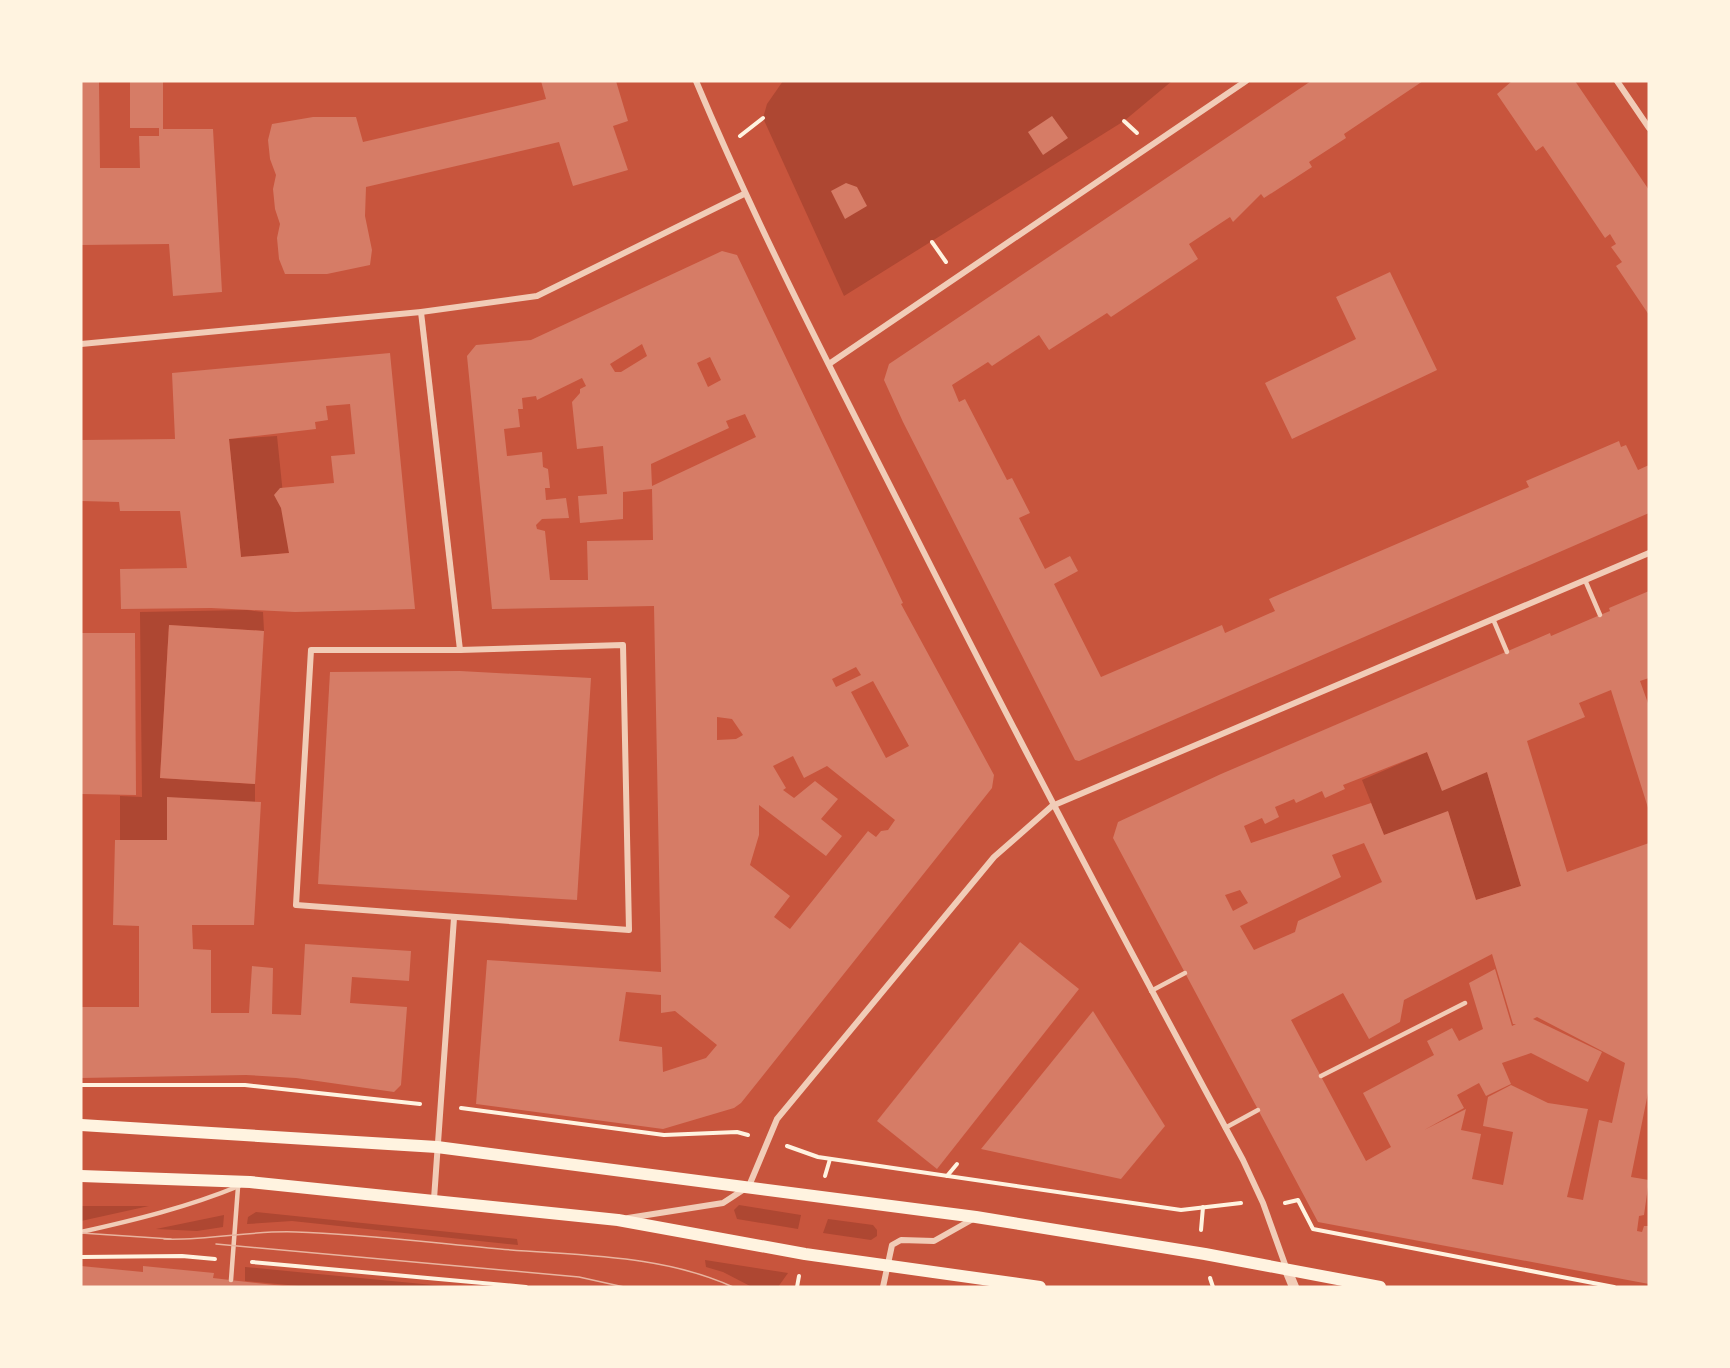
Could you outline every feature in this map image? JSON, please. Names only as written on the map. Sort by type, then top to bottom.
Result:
[{"type":"main road","points":[[81,1125],[437,1147],[976,1217],[1380,1287]]},
{"type":"main road","points":[[81,1176],[244,1184],[434,1199],[618,1220],[805,1254],[1040,1287]]},
{"type":"street","points":[[696,81],[744,194],[828,364],[1052,806],[1263,1203],[1294,1287]]},
{"type":"street","points":[[828,364],[1235,84],[1246,81]]},
{"type":"street","points":[[1617,81],[1649,128]]},
{"type":"street","points":[[81,344],[421,312],[537,296],[744,194]]},
{"type":"street","points":[[421,312],[460,650]]},
{"type":"street","points":[[618,1220],[723,1203],[749,1186],[777,1119],[994,857],[1052,806],[1649,553]]},
{"type":"street","points":[[623,645],[629,930],[296,904],[311,650],[460,650],[623,645]]},
{"type":"street","points":[[434,1199],[454,918]]},
{"type":"street","points":[[883,1287],[892,1245],[901,1239],[934,1241],[976,1217]]},
{"type":"lane","points":[[1585,580],[1600,615]]},
{"type":"lane","points":[[1493,620],[1507,652]]},
{"type":"lane","points":[[1151,991],[1185,973]]},
{"type":"lane","points":[[1321,1076],[1465,1003]]},
{"type":"lane","points":[[1225,1128],[1257,1110]]},
{"type":"lane","points":[[81,1232],[145,1218],[203,1201],[244,1184]]},
{"type":"lane","points":[[231,1280],[244,1184]]},
{"type":"path","points":[[81,1085],[245,1085],[417,1104]]},
{"type":"path","points":[[461,1108],[664,1135],[737,1132]]},
{"type":"path","points":[[795,1149],[830,1159],[1181,1210],[1235,1203]]},
{"type":"path","points":[[825,1175],[830,1159]]},
{"type":"path","points":[[947,1176],[957,1164]]},
{"type":"path","points":[[1291,1203],[1298,1200],[1313,1229],[1397,1248],[1614,1287]]},
{"type":"path","points":[[1201,1230],[1203,1207]]},
{"type":"path","points":[[81,1257],[182,1256],[526,1287]]},
{"type":"path","points":[[797,1287],[799,1277]]},
{"type":"path","points":[[1210,1278],[1213,1287]]},
{"type":"shaded area","points":[[783,81],[1172,81],[1124,121],[844,296],[763,118],[767,104]]},
{"type":"shaded area","points":[[277,436],[289,553],[241,557],[229,439]]},
{"type":"shaded area","points":[[247,610],[263,612],[264,631],[169,625],[160,778],[255,784],[255,804],[171,841],[120,840],[120,796],[142,797],[140,612]]},
{"type":"shaded area","points":[[1427,752],[1439,781],[1487,772],[1521,886],[1476,900],[1448,812],[1384,835],[1362,780]]},
{"type":"shaded area","points":[[739,1205],[801,1215],[798,1229],[737,1219],[734,1210]]},
{"type":"shaded area","points":[[81,1206],[149,1206],[81,1221]]},
{"type":"shaded area","points":[[256,1212],[517,1239],[518,1245],[292,1221],[247,1224],[248,1217]]},
{"type":"shaded area","points":[[224,1215],[223,1227],[197,1231],[156,1229]]},
{"type":"shaded area","points":[[828,1219],[873,1225],[877,1230],[877,1236],[871,1240],[823,1233]]},
{"type":"shaded area","points":[[705,1260],[788,1273],[778,1287],[752,1287],[723,1272],[706,1267]]},
{"type":"shaded area","points":[[245,1267],[454,1287],[309,1287],[245,1281]]},
{"type":"building","points":[[130,81],[163,81],[163,129],[213,129],[222,292],[173,296],[169,244],[81,245],[81,82],[99,82],[100,168],[140,168],[139,136],[159,136],[159,128],[130,128]]},
{"type":"building","points":[[541,81],[616,81],[628,121],[613,126],[628,170],[573,186],[559,142],[366,187],[365,216],[372,250],[370,265],[327,274],[285,274],[279,259],[277,238],[280,224],[275,209],[273,189],[276,175],[270,159],[268,140],[272,124],[313,117],[356,117],[363,142],[546,99]]},
{"type":"building","points":[[1311,81],[1423,81],[1344,134],[1346,138],[1309,162],[1312,167],[1264,198],[1261,194],[1233,222],[1230,217],[1189,244],[1198,259],[1111,317],[1107,313],[1049,350],[1039,335],[992,366],[988,362],[952,385],[959,402],[965,399],[1007,480],[1012,478],[1030,513],[1019,518],[1045,569],[1070,556],[1078,571],[1054,584],[1101,677],[1222,625],[1225,633],[1275,611],[1269,599],[1529,487],[1526,481],[1619,441],[1621,447],[1626,445],[1638,470],[1649,465],[1649,513],[1079,761],[1075,760],[903,422],[884,380],[889,364]]},
{"type":"building","points":[[1512,81],[1575,81],[1649,190],[1649,315],[1616,266],[1622,262],[1611,247],[1616,244],[1610,234],[1605,238],[1543,146],[1536,151],[1497,94]]},
{"type":"building","points":[[1052,116],[1068,138],[1043,155],[1028,132]]},
{"type":"building","points":[[846,183],[857,187],[867,206],[845,219],[831,191]]},
{"type":"building","points":[[722,251],[737,255],[903,603],[901,604],[994,775],[992,788],[741,1103],[734,1108],[663,1129],[476,1104],[487,960],[661,972],[654,606],[492,609],[467,356],[476,345],[531,340]],"holes":[[[642,344],[647,356],[621,372],[615,372],[610,364]],[[710,357],[721,380],[708,387],[697,363]],[[582,378],[586,386],[580,389],[580,393],[572,402],[577,449],[603,446],[607,494],[578,496],[580,523],[623,519],[623,492],[652,489],[653,540],[587,541],[588,580],[550,580],[545,531],[537,529],[536,525],[542,519],[569,518],[566,498],[546,500],[545,488],[550,488],[548,469],[543,467],[542,452],[507,456],[504,429],[520,427],[518,409],[523,409],[522,398],[536,396],[537,400]],[[745,414],[756,437],[652,486],[651,464],[729,428],[726,421]],[[856,667],[861,675],[836,687],[832,679]],[[873,681],[909,746],[886,758],[851,692]],[[717,717],[732,719],[743,735],[736,739],[717,740]],[[793,756],[804,778],[827,766],[895,820],[888,830],[881,831],[876,837],[868,831],[790,929],[774,917],[790,896],[750,865],[759,835],[759,805],[826,856],[842,836],[821,819],[838,799],[815,781],[794,798],[783,790],[786,788],[773,766]],[[626,992],[661,995],[661,1013],[675,1011],[717,1045],[706,1058],[663,1072],[662,1047],[619,1041]]]},
{"type":"building","points":[[1390,272],[1437,370],[1292,439],[1265,383],[1356,339],[1336,297]]},
{"type":"building","points":[[390,353],[415,609],[295,612],[211,608],[121,609],[120,569],[187,568],[180,511],[120,511],[119,502],[81,501],[81,440],[175,439],[172,373]],"holes":[[[350,404],[355,454],[331,456],[334,483],[280,488],[274,495],[281,508],[289,553],[241,557],[229,439],[316,429],[315,422],[328,420],[326,406]]]},
{"type":"building","points":[[1649,591],[1649,678],[1640,681],[1649,706],[1649,811],[1611,690],[1579,703],[1585,717],[1527,741],[1567,872],[1649,843],[1649,1088],[1631,1177],[1649,1180],[1644,1215],[1639,1216],[1637,1231],[1642,1232],[1644,1226],[1649,1226],[1649,1284],[1318,1222],[1113,838],[1118,822],[1221,774],[1550,633],[1551,636],[1610,611],[1609,608]],"holes":[[[1427,752],[1442,791],[1487,772],[1521,886],[1476,900],[1448,811],[1384,835],[1371,803],[1251,843],[1244,826],[1262,818],[1265,824],[1279,817],[1275,807],[1294,799],[1296,803],[1322,791],[1325,798],[1345,789],[1343,785]],[[1364,843],[1382,882],[1298,921],[1295,932],[1254,950],[1240,926],[1341,877],[1332,855]],[[1240,890],[1248,903],[1233,911],[1225,895]],[[1492,954],[1513,1024],[1516,1024],[1512,1026],[1495,969],[1469,983],[1483,1029],[1459,1041],[1452,1028],[1427,1041],[1434,1055],[1363,1093],[1391,1147],[1366,1161],[1291,1020],[1343,993],[1369,1039],[1400,1022],[1404,1000]],[[1537,1017],[1625,1063],[1612,1123],[1599,1120],[1583,1200],[1567,1197],[1588,1109],[1548,1103],[1511,1085],[1488,1097],[1483,1126],[1513,1132],[1503,1185],[1472,1179],[1481,1134],[1461,1130],[1466,1109],[1424,1130],[1464,1108],[1457,1095],[1479,1083],[1486,1096],[1511,1084],[1502,1063],[1531,1053],[1588,1082],[1602,1052],[1533,1019]]]},
{"type":"building","points":[[169,625],[264,631],[255,784],[160,778]]},
{"type":"building","points":[[81,633],[135,633],[136,795],[81,794]]},
{"type":"building","points":[[460,671],[591,678],[577,900],[318,884],[330,672]]},
{"type":"building","points":[[167,797],[261,802],[254,925],[192,925],[193,949],[211,950],[211,1013],[249,1013],[252,966],[273,968],[272,1014],[301,1015],[305,944],[411,951],[409,981],[352,977],[350,1003],[407,1007],[401,1085],[394,1092],[296,1078],[246,1075],[81,1078],[81,1007],[139,1007],[139,926],[113,925],[115,840],[167,840]]},
{"type":"building","points":[[1020,942],[1079,989],[937,1169],[877,1121]]},
{"type":"building","points":[[1093,1011],[1165,1126],[1121,1179],[981,1149]]},
{"type":"building","points":[[81,1266],[143,1272],[143,1266],[214,1273],[213,1278],[292,1287],[81,1287]]},
{"type":"tram line","points":[[164,1239],[279,1232],[322,1233],[589,1255],[677,1268],[733,1287]]},
{"type":"tram line","points":[[81,1233],[171,1239]]},
{"type":"tram line","points":[[216,1244],[579,1277],[624,1287]]}]
